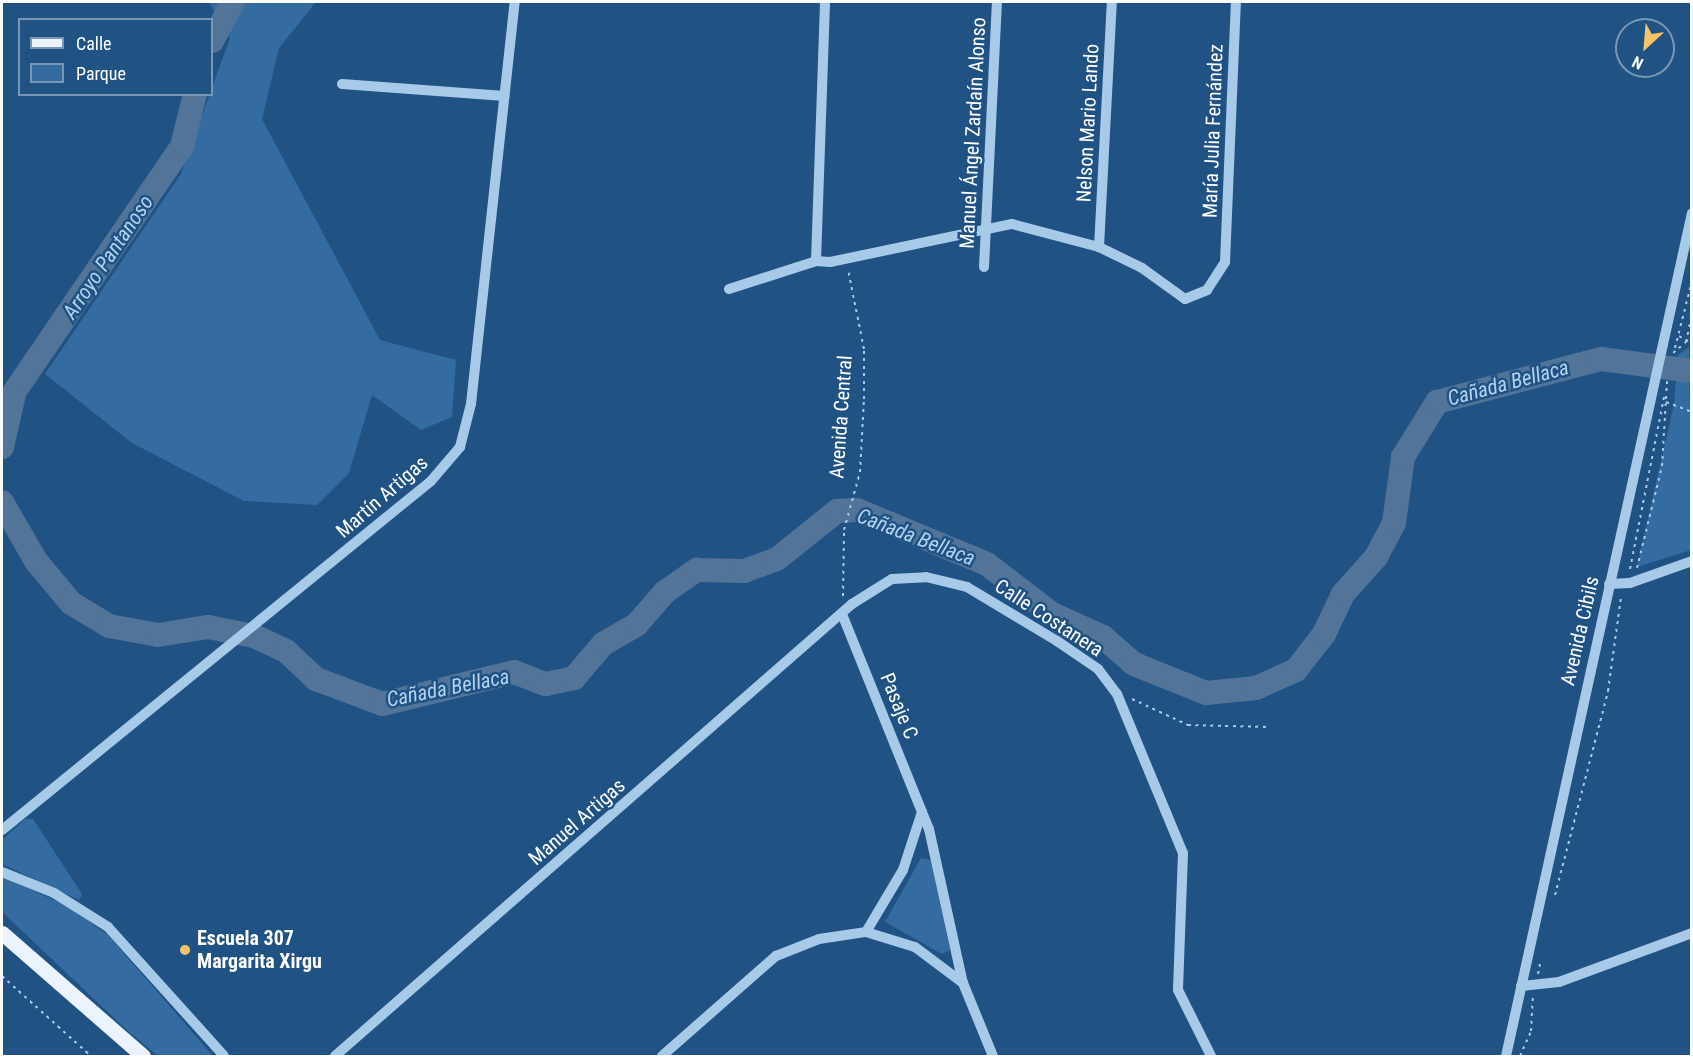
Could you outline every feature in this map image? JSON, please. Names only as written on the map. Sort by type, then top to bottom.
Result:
[{"type":"main road","points":[[2,933],[143,1056]]},
{"type":"street","name":"Martín Artigas","points":[[2,830],[252,629],[431,481],[460,447],[471,404],[515,2]]},
{"type":"street","points":[[816,261],[825,2]]},
{"type":"street","name":"Manuel Ángel Zardaín Alonso","points":[[984,267],[997,2]]},
{"type":"street","name":"Nelson Mario Lando","points":[[1099,247],[1112,2]]},
{"type":"street","name":"María Julia Fernández","points":[[1099,247],[1142,268],[1185,299],[1206,290],[1220,277],[1225,262],[1236,2]]},
{"type":"street","points":[[342,84],[505,96]]},
{"type":"street","name":"Avenida Cibils","points":[[1506,1056],[1650,397],[1660,371],[1660,345],[1688,244],[1692,213]]},
{"type":"street","points":[[729,289],[816,261],[846,259],[1012,224],[1099,247]]},
{"type":"street","points":[[1609,584],[1638,580],[1692,561]]},
{"type":"street","name":"Calle Costanera","points":[[842,614],[892,579],[926,576],[967,587],[1080,655],[1117,694]]},
{"type":"street","name":"Pasaje C","points":[[842,614],[938,856],[963,983],[993,1056]]},
{"type":"street","name":"Manuel Artigas","points":[[335,1056],[842,614]]},
{"type":"street","points":[[1117,694],[1184,853],[1178,990],[1211,1056]]},
{"type":"street","points":[[866,932],[903,870],[922,812]]},
{"type":"street","points":[[2,872],[64,898],[108,927],[224,1056]]},
{"type":"street","points":[[662,1056],[776,956],[808,941],[866,932],[915,947],[963,983]]},
{"type":"street","points":[[1521,987],[1535,987],[1692,933]]},
{"type":"path","name":"Avenida Central","points":[[842,614],[844,530],[860,472],[864,349],[846,259]]},
{"type":"path","points":[[1692,281],[1678,343],[1671,355],[1686,342],[1692,314]]},
{"type":"path","points":[[1638,580],[1639,544],[1662,466],[1667,402],[1660,371]]},
{"type":"path","points":[[1552,905],[1608,691],[1623,583],[1631,568],[1660,371]]},
{"type":"path","points":[[1650,397],[1692,412]]},
{"type":"path","points":[[1117,694],[1188,724],[1270,727]]},
{"type":"path","points":[[1520,1056],[1531,1031],[1535,987],[1543,952]]},
{"type":"path","points":[[2,976],[91,1056]]},
{"type":"green space","points":[[209,2],[316,2],[279,48],[262,119],[380,340],[456,360],[452,417],[421,430],[372,395],[349,473],[317,505],[244,501],[132,443],[45,374],[181,174],[209,96],[213,96],[213,85],[230,38]]},
{"type":"green space","points":[[1689,347],[1691,550],[1637,567],[1674,404],[1678,355]]},
{"type":"green space","points":[[25,819],[33,819],[82,894],[79,900],[2,864],[2,840]]},
{"type":"green space","points":[[921,858],[931,860],[950,950],[942,954],[885,922]]},
{"type":"green space","points":[[2,876],[67,906],[108,935],[213,1056],[158,1056],[128,1031],[2,912]]},
{"type":"waterway","name":"Arroyo Pantanoso","points":[[213,39],[233,2]]},
{"type":"waterway","name":"Arroyo Pantanoso","points":[[2,410],[182,146],[194,96]]},
{"type":"waterway","name":"Cañada Bellaca","points":[[2,502],[36,561],[71,603],[109,626],[158,635],[208,627],[254,636],[286,651],[316,679],[382,704],[514,672],[546,684],[574,678],[603,644],[637,624],[665,592],[697,570],[744,571],[777,559],[837,511],[857,510],[987,564],[1052,614],[1103,637],[1134,664],[1206,693],[1256,688],[1296,670],[1324,634],[1343,594],[1376,557],[1394,523],[1403,457],[1437,402],[1601,359],[1692,371]]},
{"type":"waterway","name":"Cañada Bellaca","points":[[2,447],[14,394]]},
{"type":"place","name":"Escuela 307 Margarita Xirgu","points":[[185,950]]}]
